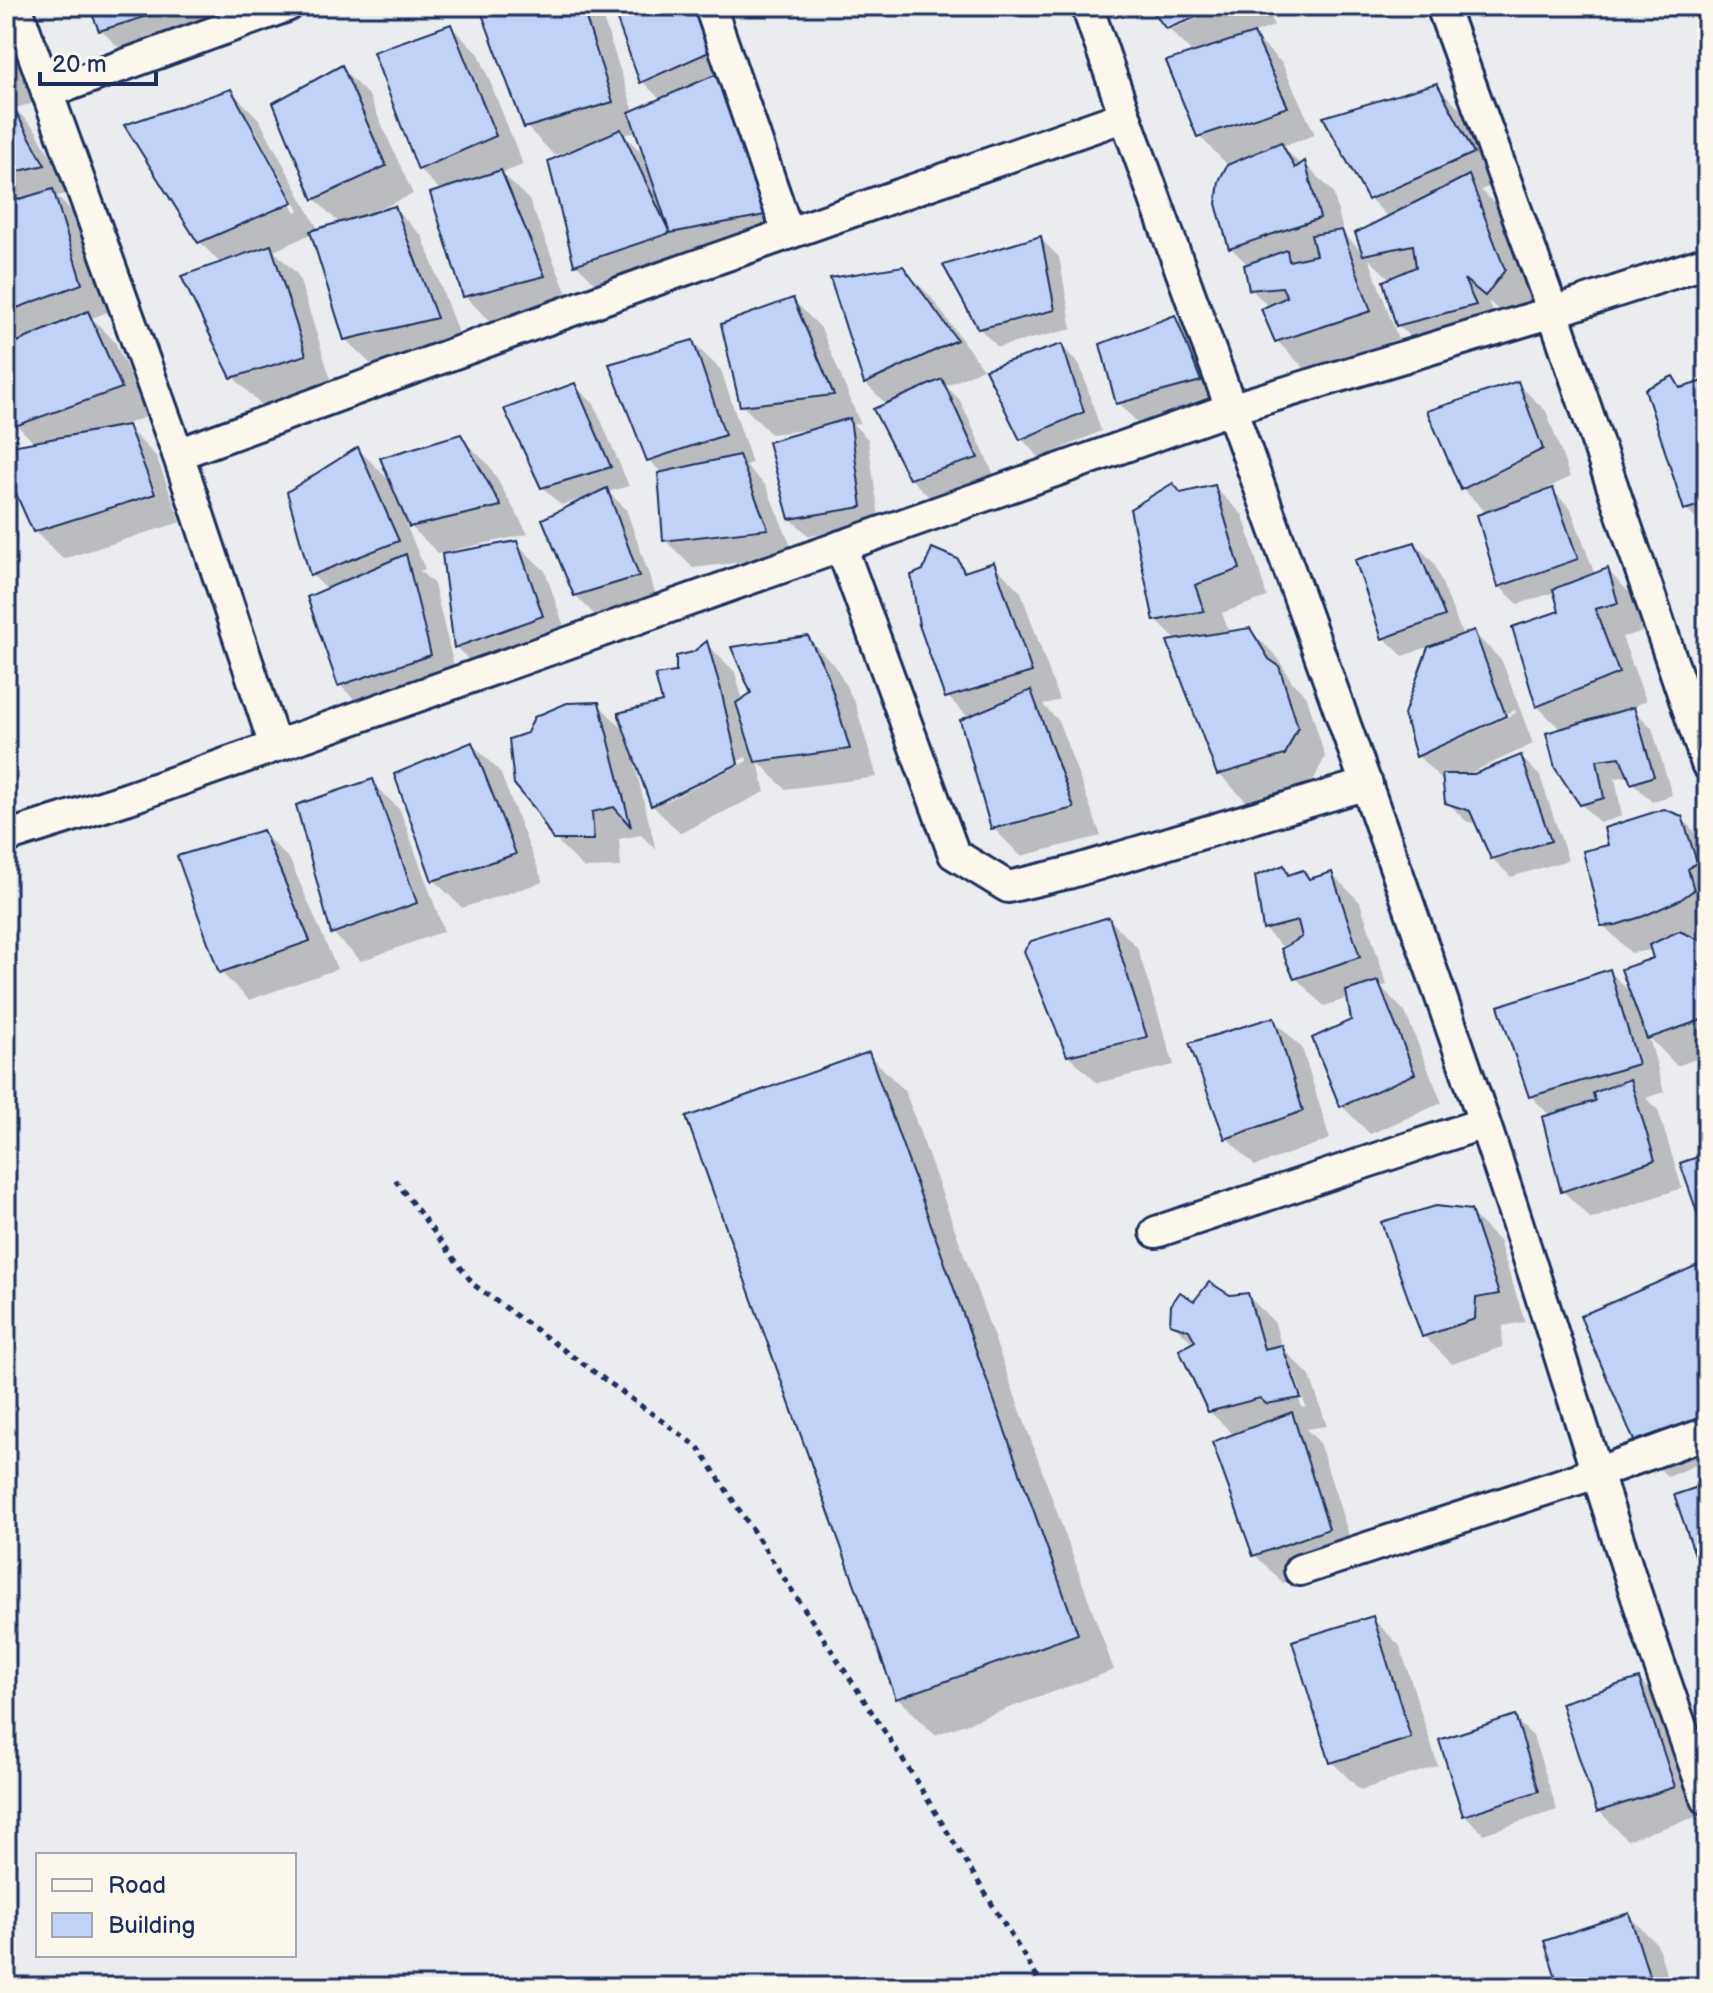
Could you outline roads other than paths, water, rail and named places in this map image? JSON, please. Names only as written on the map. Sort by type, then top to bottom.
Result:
[{"type":"street","points":[[16,6],[178,454],[275,746]]},
{"type":"street","points":[[47,93],[287,6]]},
{"type":"street","points":[[710,6],[788,233]]},
{"type":"street","points":[[1087,6],[1367,784],[1484,1123],[1596,1473],[1707,1799]]},
{"type":"street","points":[[1442,6],[1701,725],[1707,764]]},
{"type":"street","points":[[178,454],[788,233],[1125,116]]},
{"type":"street","points":[[6,837],[129,798],[1230,409],[1553,312],[1707,262]]},
{"type":"street","points":[[841,546],[954,854],[1008,887],[1068,873],[1367,784]]},
{"type":"street","points":[[1156,1232],[1484,1123]]},
{"type":"street","points":[[1300,1570],[1596,1473],[1707,1433]]}]
